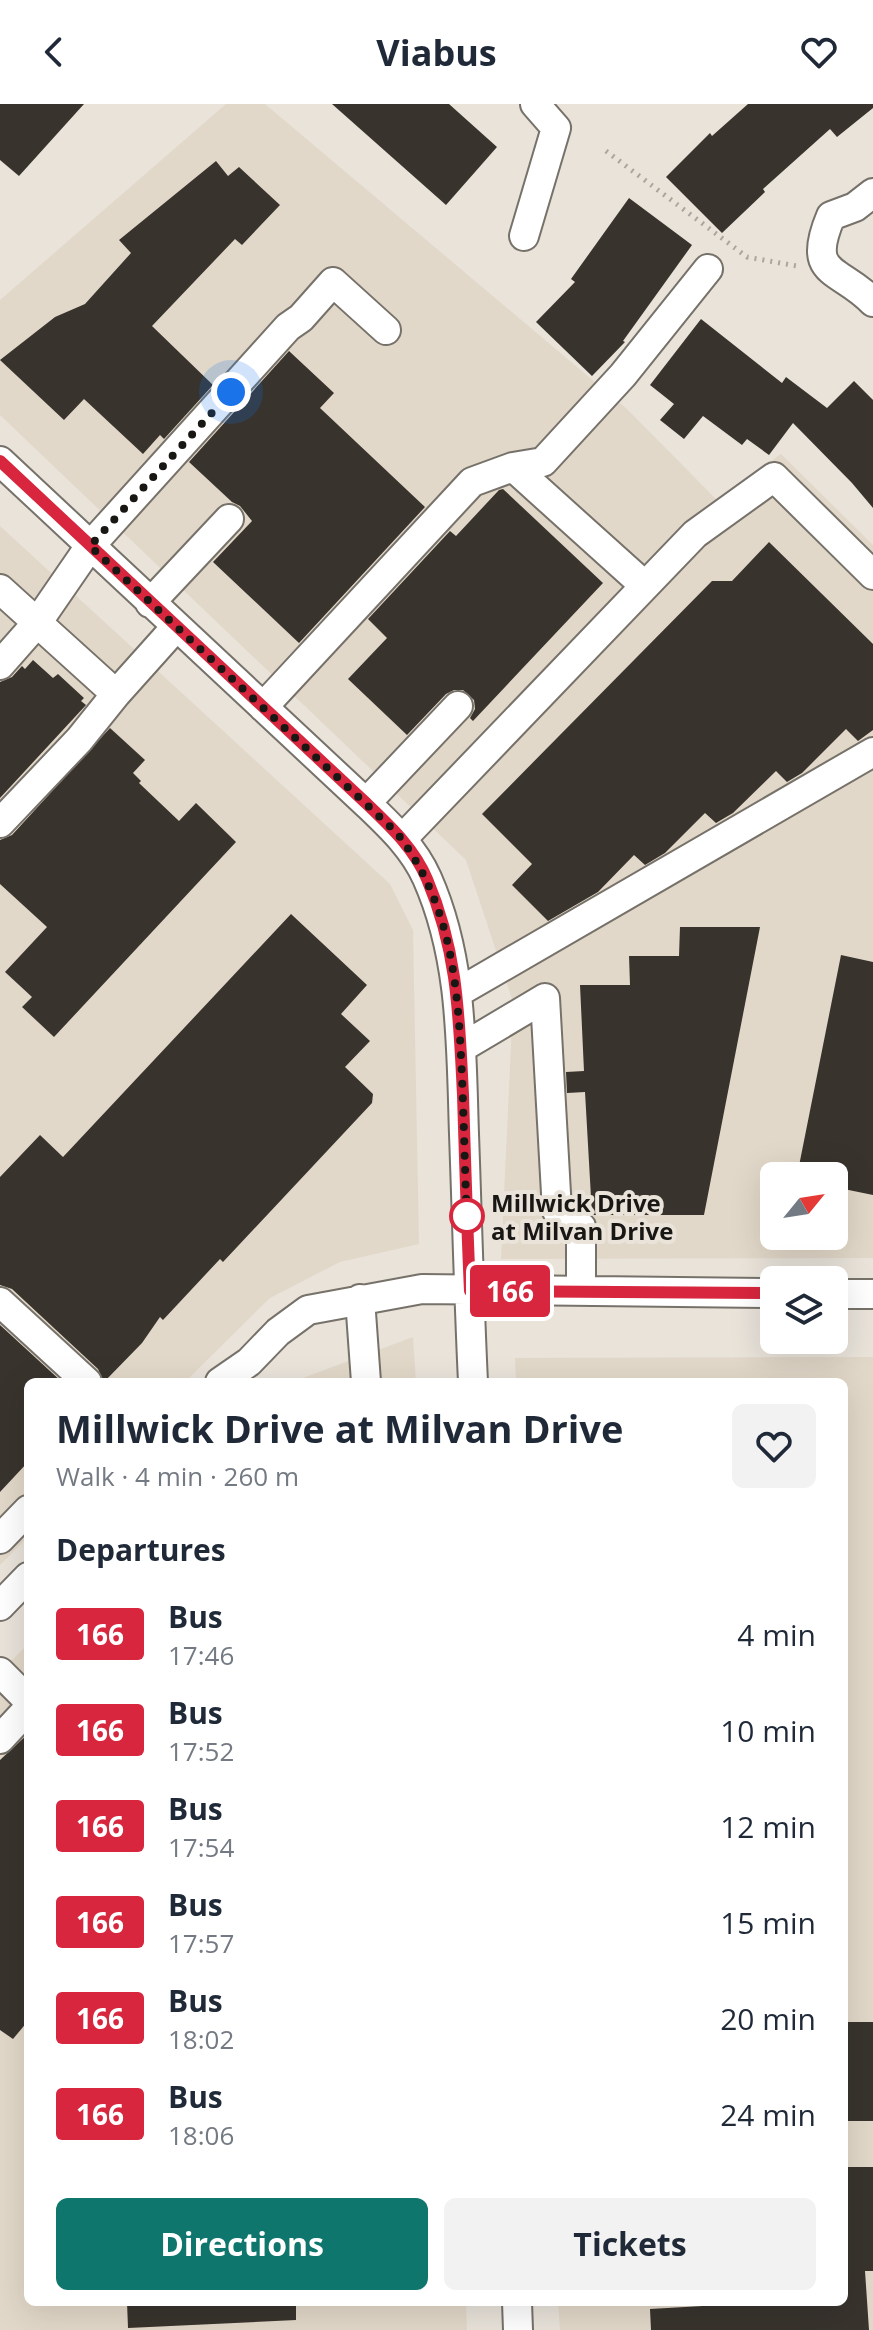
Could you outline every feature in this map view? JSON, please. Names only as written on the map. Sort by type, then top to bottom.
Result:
[{"type":"street","points":[[524,236],[556,128],[535,104]]},
{"type":"street","points":[[873,193],[855,207],[831,216],[823,234],[820,254],[830,272],[873,302]]},
{"type":"street","points":[[263,707],[472,482],[513,467],[543,462],[623,375],[708,269]]},
{"type":"street","points":[[0,665],[37,623],[90,546],[288,327],[301,318],[333,282],[386,330]]},
{"type":"street","points":[[513,467],[644,585]]},
{"type":"street","points":[[4,473],[90,546],[366,803],[402,839],[427,877],[445,927],[457,993],[473,1378]]},
{"type":"street","points":[[402,839],[695,534],[774,477],[873,575]]},
{"type":"street","points":[[150,603],[229,519]]},
{"type":"street","points":[[0,589],[116,694]]},
{"type":"street","points":[[0,823],[79,740],[176,627]]},
{"type":"street","points":[[366,803],[458,706]]},
{"type":"street","points":[[457,993],[873,752]]},
{"type":"street","points":[[461,1048],[545,998],[557,1211],[560,1216],[581,1227],[581,1291]]},
{"type":"street","points":[[226,1378],[249,1362],[278,1332],[308,1310],[422,1289],[760,1293]]},
{"type":"street","points":[[848,1294],[873,1294]]},
{"type":"street","points":[[360,1299],[366,1378]]},
{"type":"street","points":[[0,1302],[83,1378]]},
{"type":"street","points":[[0,1539],[24,1514]]},
{"type":"street","points":[[0,1606],[24,1581]]},
{"type":"street","points":[[0,1672],[24,1696]]},
{"type":"street","points":[[0,1739],[24,1713]]},
{"type":"street","points":[[517,2306],[518,2330]]},
{"type":"path","points":[[606,151],[747,257],[830,272]]},
{"type":"shaded area","points":[[226,104],[265,104],[628,410],[716,499],[781,454],[873,545],[873,1258],[501,1259],[513,1002],[466,860],[0,415],[0,300]]},
{"type":"shaded area","points":[[0,526],[390,884],[413,930],[419,1244],[340,1262],[270,1298],[189,1378],[24,1378],[24,1541],[0,1565]]},
{"type":"shaded area","points":[[413,1337],[416,1378],[303,1378]]},
{"type":"shaded area","points":[[873,1357],[873,2330],[560,2330],[558,2306],[848,2306],[848,1378],[516,1378],[515,1358]]},
{"type":"shaded area","points":[[24,1648],[24,2306],[466,2306],[467,2330],[0,2330],[0,1672]]},
{"type":"building","points":[[0,104],[84,104],[19,176],[0,160]]},
{"type":"building","points":[[332,104],[449,104],[497,147],[446,205]]},
{"type":"building","points":[[748,104],[873,104],[873,108],[837,137],[830,129],[763,189],[765,192],[722,233],[666,177],[710,133],[712,136]]},
{"type":"building","points":[[216,161],[228,176],[239,167],[280,205],[242,245],[235,239],[152,326],[213,385],[164,439],[160,435],[143,454],[84,399],[64,420],[0,360],[55,317],[85,304],[131,253],[119,240]]},
{"type":"building","points":[[629,198],[692,245],[625,342],[592,376],[536,322],[575,282],[571,279]]},
{"type":"building","points":[[701,319],[782,383],[786,377],[827,408],[854,381],[873,400],[873,508],[793,423],[769,455],[747,439],[742,445],[703,416],[684,439],[660,420],[674,404],[650,385]]},
{"type":"building","points":[[289,351],[334,393],[320,408],[425,507],[299,643],[213,562],[252,521],[240,506],[189,462]]},
{"type":"building","points":[[503,489],[603,583],[473,721],[470,718],[475,709],[474,700],[463,690],[454,690],[446,694],[407,735],[348,679],[387,638],[368,619],[450,531],[456,536]]},
{"type":"building","points":[[769,542],[873,644],[873,730],[858,741],[846,729],[802,773],[787,782],[776,771],[733,813],[716,823],[705,813],[665,853],[645,865],[634,855],[598,892],[548,921],[512,885],[532,864],[482,814],[712,581],[732,581]]},
{"type":"building","points":[[33,660],[53,678],[58,674],[84,698],[81,701],[86,705],[0,798],[0,682],[12,677],[22,666],[25,669]]},
{"type":"building","points":[[110,728],[145,760],[133,773],[141,781],[139,783],[179,821],[196,803],[236,842],[54,1037],[22,1007],[32,997],[5,972],[47,927],[0,884],[0,840],[12,835]]},
{"type":"building","points":[[291,914],[367,985],[341,1014],[370,1041],[345,1067],[373,1094],[372,1103],[223,1262],[220,1259],[163,1320],[160,1317],[142,1343],[108,1378],[102,1378],[98,1369],[12,1289],[0,1285],[0,1177],[40,1135],[63,1157]]},
{"type":"building","points":[[680,927],[760,927],[704,1215],[592,1215],[585,1092],[567,1093],[566,1072],[584,1071],[580,985],[630,985],[629,956],[679,956]]},
{"type":"building","points":[[841,955],[873,962],[873,1195],[848,1190],[848,1162],[800,1162]]},
{"type":"building","points":[[0,1325],[58,1378],[24,1378],[24,1466],[0,1492]]},
{"type":"building","points":[[24,1738],[24,2026],[13,2039],[0,2030],[0,1760]]},
{"type":"building","points":[[848,2022],[873,2022],[873,2121],[848,2121]]},
{"type":"building","points":[[848,2167],[873,2167],[873,2271],[865,2271],[869,2330],[651,2330],[650,2309],[848,2306]]},
{"type":"building","points":[[127,2306],[296,2306],[296,2320],[128,2328]]},
{"type":"bus line","name":"166","points":[[0,461],[366,803],[413,852],[427,877],[453,960],[460,1022],[470,1291],[760,1293]]},
{"type":"place","name":"Millwick Drive at Milvan Drive","points":[[467,1216]]},
{"type":"route","points":[[231,392],[90,546],[366,803],[413,852],[427,877],[453,960],[460,1022],[467,1223],[467,1216]]}]
